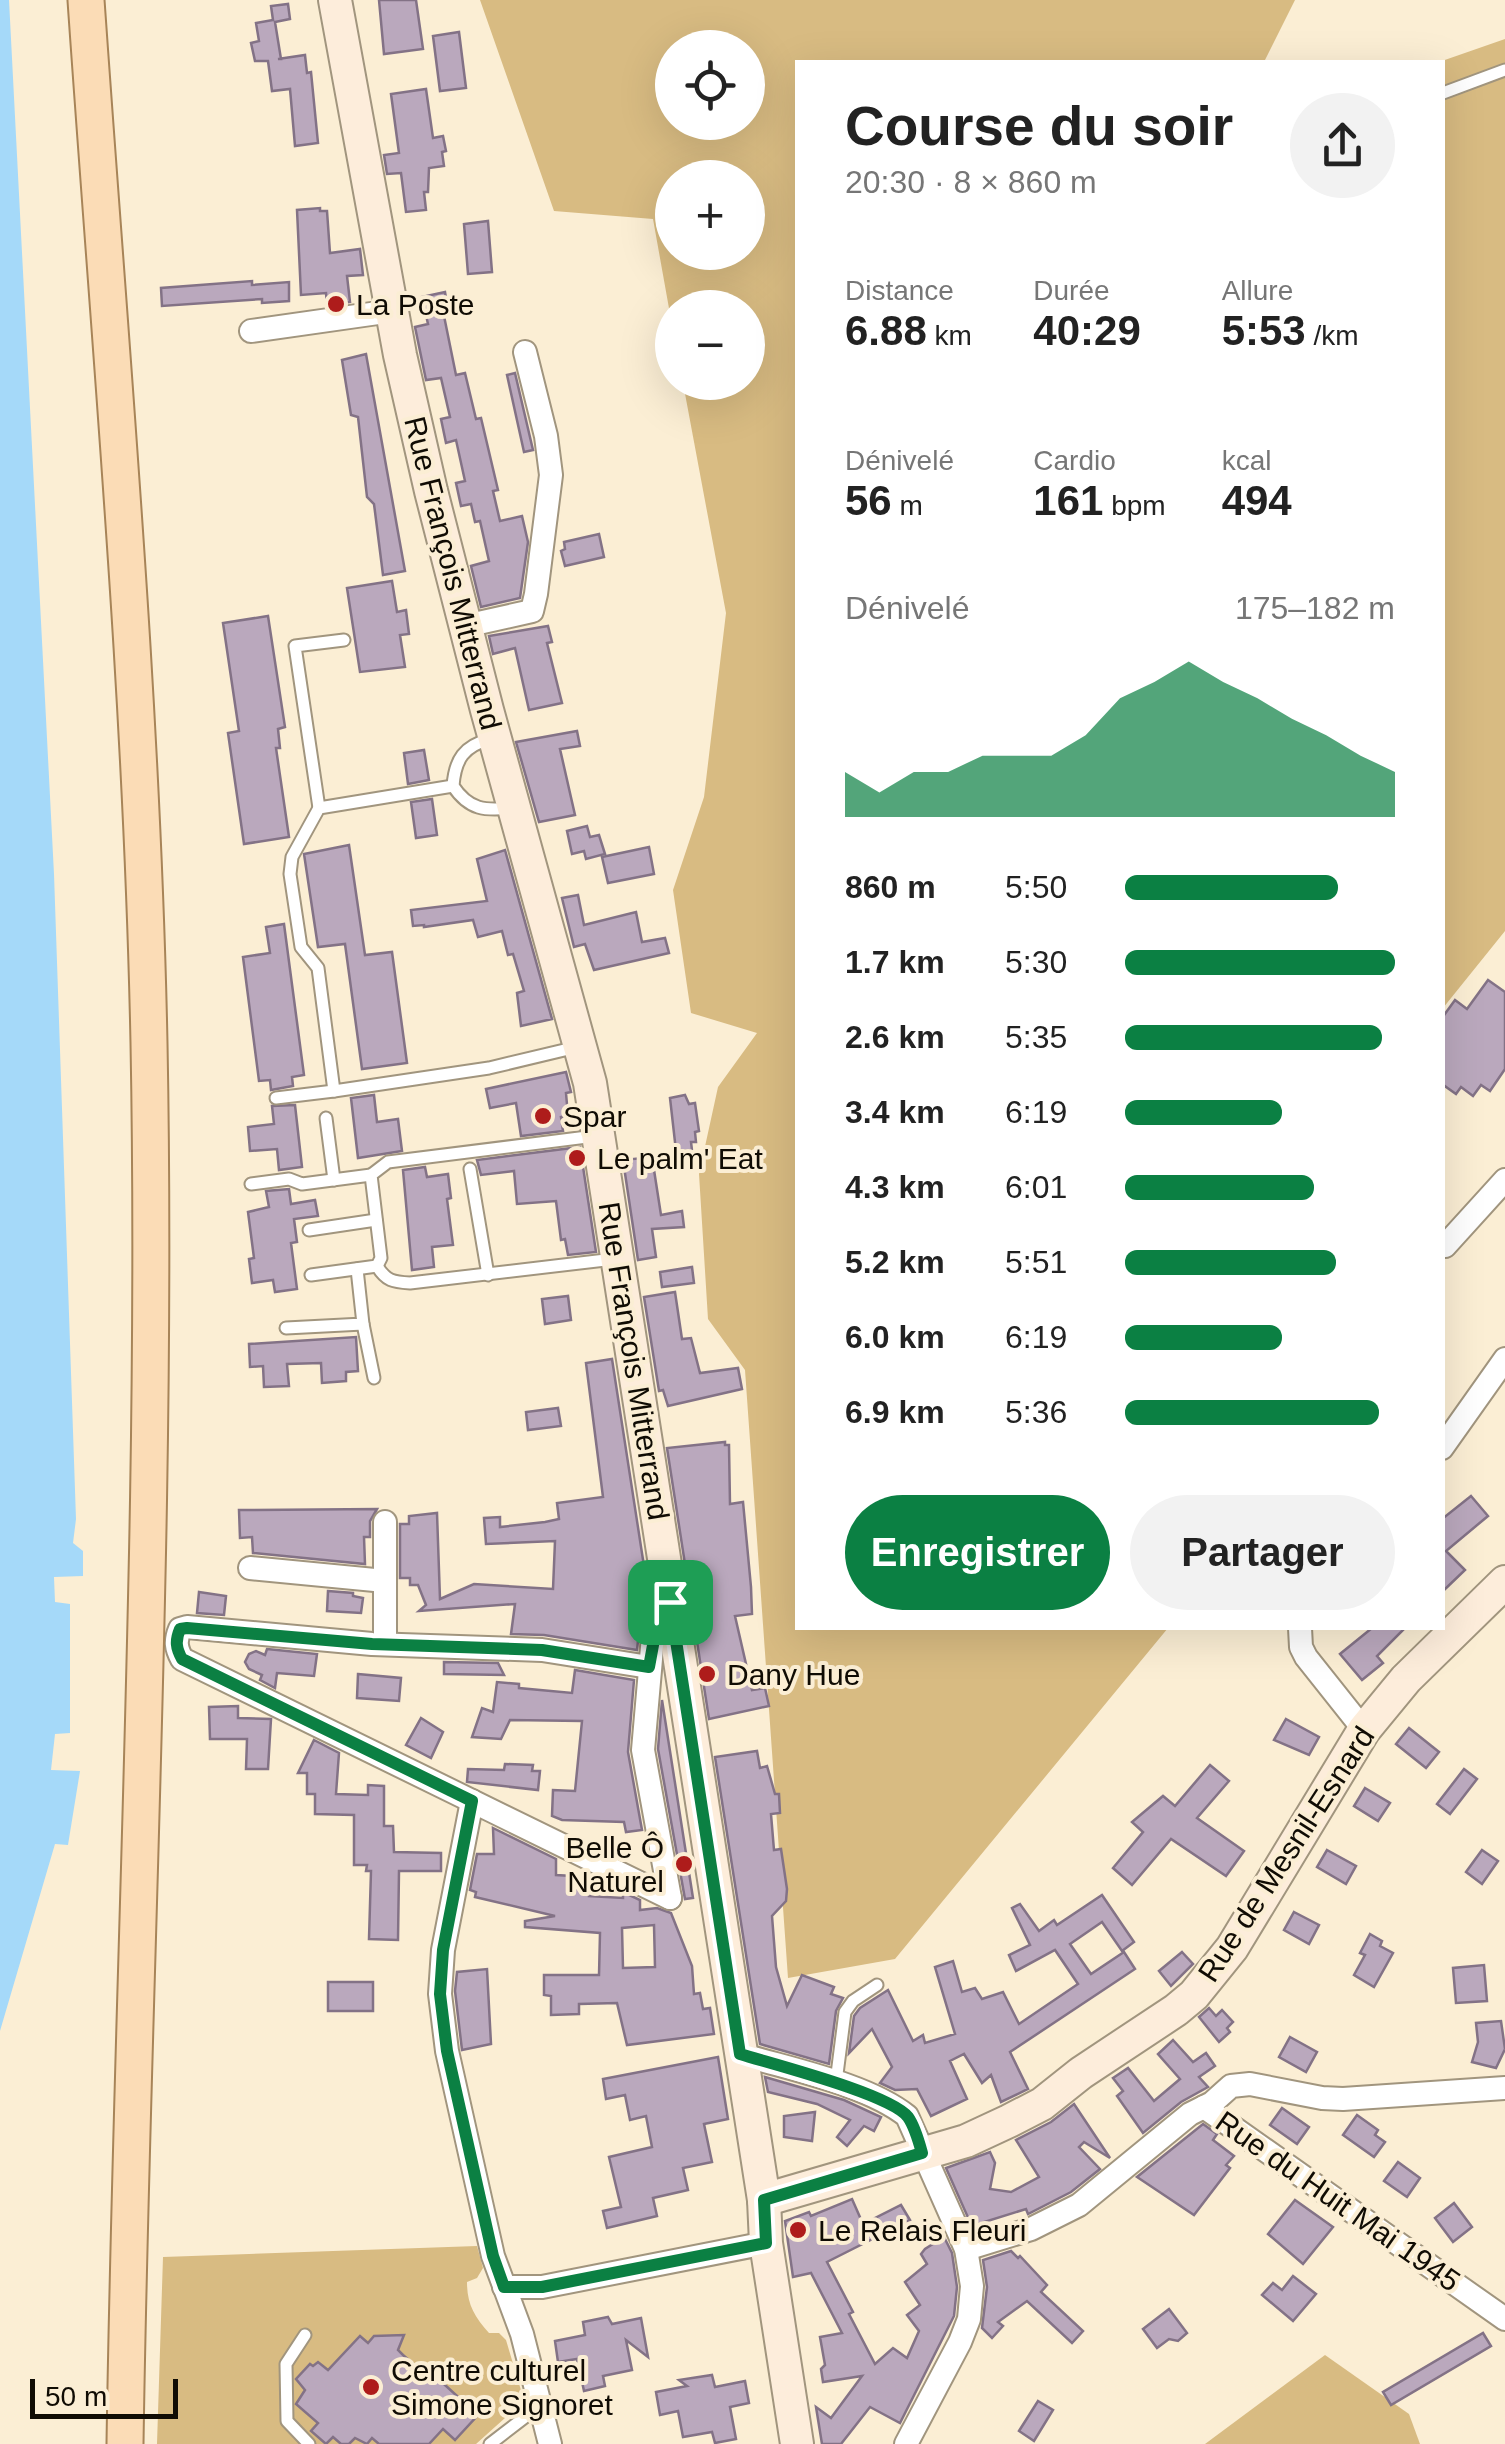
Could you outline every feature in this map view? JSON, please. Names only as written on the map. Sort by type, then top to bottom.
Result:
[{"type":"main road","points":[[86,0],[135,692],[149,1044],[151,1273],[125,2444]]},
{"type":"street","name":"Rue François Mitterrand","points":[[335,0],[426,472],[494,738],[581,1046],[599,1136],[764,2200],[766,2243],[796,2444]]},
{"type":"street","points":[[251,331],[392,311]]},
{"type":"street","points":[[465,626],[532,611],[536,594],[552,475],[526,352]]},
{"type":"street","points":[[1445,1246],[1505,1180]]},
{"type":"street","points":[[1445,1444],[1505,1359]]},
{"type":"street","points":[[384,1522],[385,1644]]},
{"type":"street","points":[[250,1568],[384,1581]]},
{"type":"street","name":"Rue de Mesnil-Esnard","points":[[764,2200],[966,2141],[1042,2104],[1194,1994],[1232,1948],[1364,1730],[1406,1679],[1505,1582]]},
{"type":"street","points":[[649,1667],[542,1650],[385,1644],[187,1628],[180,1629],[176,1648],[182,1659],[670,1898],[643,1750],[649,1667],[658,1618],[670,1602]]},
{"type":"street","points":[[1300,1630],[1306,1657],[1364,1730]]},
{"type":"street","points":[[472,1801],[443,1950],[440,1994],[451,2070],[493,2256],[542,2404],[550,2444]]},
{"type":"street","points":[[740,2054],[836,2082],[907,2116],[966,2249],[972,2286],[969,2319],[906,2444]]},
{"type":"street","points":[[1204,2107],[1232,2086],[1250,2084],[1344,2099],[1505,2088]]},
{"type":"street","name":"Rue du Huit Mai 1945","points":[[966,2249],[1030,2229],[1079,2206],[1190,2114],[1204,2107],[1505,2320]]},
{"type":"street","points":[[504,2287],[542,2287],[766,2243]]},
{"type":"lane","points":[[1445,94],[1505,70]]},
{"type":"lane","points":[[334,1091],[318,968],[301,947],[290,874],[292,857],[318,808],[295,646],[344,640]]},
{"type":"lane","points":[[453,786],[460,756],[472,744],[494,738]]},
{"type":"lane","points":[[318,808],[453,786]]},
{"type":"lane","points":[[453,786],[470,806],[482,810],[514,808]]},
{"type":"lane","points":[[276,1098],[489,1068],[581,1046]]},
{"type":"lane","points":[[326,1118],[334,1180]]},
{"type":"lane","points":[[251,1184],[288,1179],[302,1184],[371,1175],[388,1162],[599,1136]]},
{"type":"lane","points":[[470,1169],[488,1275]]},
{"type":"lane","points":[[371,1175],[381,1258],[377,1266]]},
{"type":"lane","points":[[309,1230],[376,1220]]},
{"type":"lane","points":[[377,1266],[384,1278],[393,1282],[488,1275],[618,1258]]},
{"type":"lane","points":[[311,1275],[377,1266]]},
{"type":"lane","points":[[357,1269],[374,1378]]},
{"type":"lane","points":[[286,1328],[363,1324]]},
{"type":"lane","points":[[836,2082],[845,2012],[852,2002],[877,1985]]},
{"type":"lane","points":[[305,2335],[286,2364],[287,2421],[309,2444]]},
{"type":"lane","points":[[490,2444],[542,2404]]},
{"type":"shaded area","points":[[480,0],[1295,0],[1265,60],[795,60],[795,1630],[1166,1630],[895,1959],[788,1978],[745,1370],[708,1319],[699,1174],[718,1087],[757,1033],[691,1013],[673,890],[704,797],[726,613],[686,400],[765,400],[765,290],[666,290],[662,270],[765,270],[765,160],[655,160],[655,230],[653,219],[554,211]]},
{"type":"shaded area","points":[[1505,39],[1505,931],[1445,1006],[1445,60]]},
{"type":"shaded area","points":[[477,2246],[483,2268],[477,2278],[467,2282],[470,2303],[489,2333],[499,2333],[506,2340],[523,2397],[476,2444],[157,2444],[163,2257]]},
{"type":"shaded area","points":[[1325,2355],[1409,2414],[1420,2444],[1205,2444]]},
{"type":"water","points":[[0,0],[9,0],[54,874],[76,1519],[73,1543],[83,1551],[83,1576],[54,1577],[55,1602],[70,1604],[70,1733],[55,1734],[51,1770],[80,1771],[68,1845],[55,1844],[0,2031]]},
{"type":"building","points":[[379,0],[416,0],[423,49],[384,54]]},
{"type":"building","points":[[288,4],[290,19],[275,22],[281,59],[305,55],[307,73],[311,72],[318,143],[295,146],[290,89],[272,91],[268,61],[255,61],[251,43],[259,41],[256,23],[273,20],[271,6]]},
{"type":"building","points":[[459,32],[466,88],[440,91],[433,36]]},
{"type":"building","points":[[426,89],[433,138],[443,136],[444,166],[429,168],[428,192],[424,192],[426,210],[406,212],[401,173],[387,174],[384,155],[399,153],[391,94]]},
{"type":"building","points":[[297,210],[327,211],[330,253],[360,249],[363,275],[347,276],[350,302],[327,305],[326,293],[301,295]]},
{"type":"building","points":[[488,221],[492,272],[468,274],[464,224]]},
{"type":"building","points":[[252,281],[252,285],[289,282],[289,301],[262,303],[262,299],[162,306],[161,288]]},
{"type":"building","points":[[445,292],[448,310],[443,311],[456,375],[465,373],[476,419],[481,418],[498,490],[493,491],[500,521],[522,516],[528,542],[520,598],[481,607],[471,566],[489,561],[480,521],[475,522],[471,504],[461,506],[456,483],[465,481],[456,440],[446,443],[441,419],[450,417],[441,378],[426,380],[415,327],[428,324],[422,297]]},
{"type":"building","points":[[366,354],[405,571],[383,575],[374,504],[367,497],[358,417],[351,415],[342,360]]},
{"type":"building","points":[[515,373],[533,450],[524,452],[507,375]]},
{"type":"building","points":[[599,534],[604,557],[565,566],[561,551],[565,549],[564,542]]},
{"type":"building","points":[[392,581],[397,612],[406,610],[409,634],[400,635],[405,667],[360,672],[347,588]]},
{"type":"building","points":[[268,616],[285,727],[278,729],[280,748],[276,748],[289,837],[244,844],[228,733],[239,731],[223,623]]},
{"type":"building","points":[[548,626],[552,642],[547,643],[562,703],[529,710],[515,648],[493,654],[489,636]]},
{"type":"building","points":[[577,731],[580,746],[560,749],[575,815],[539,822],[516,742]]},
{"type":"building","points":[[424,750],[429,780],[408,784],[404,753]]},
{"type":"building","points":[[432,799],[437,835],[416,838],[411,802]]},
{"type":"building","points":[[587,826],[590,837],[599,835],[605,854],[586,859],[584,851],[572,854],[567,831]]},
{"type":"building","points":[[349,845],[365,955],[392,952],[407,1063],[362,1069],[345,944],[318,947],[304,854]]},
{"type":"building","points":[[649,847],[654,874],[608,883],[602,857]]},
{"type":"building","points":[[505,850],[552,1019],[521,1026],[517,993],[524,991],[502,931],[478,937],[473,920],[413,926],[411,910],[487,901],[477,859]]},
{"type":"building","points":[[578,895],[584,925],[636,912],[642,942],[665,938],[669,953],[594,970],[585,944],[574,947],[562,898]]},
{"type":"building","points":[[284,924],[304,1075],[292,1077],[293,1086],[271,1090],[270,1080],[259,1081],[243,957],[270,953],[266,927]]},
{"type":"building","points":[[1488,980],[1505,992],[1505,1069],[1490,1091],[1481,1085],[1473,1096],[1461,1087],[1456,1094],[1445,1086],[1445,1014],[1455,1000],[1467,1009]]},
{"type":"building","points":[[566,1072],[571,1092],[566,1093],[568,1116],[561,1117],[563,1131],[521,1136],[516,1103],[490,1108],[486,1089]]},
{"type":"building","points":[[374,1095],[377,1122],[398,1119],[402,1151],[358,1158],[351,1098]]},
{"type":"building","points":[[685,1095],[689,1104],[695,1103],[699,1131],[695,1132],[696,1142],[691,1142],[692,1150],[676,1151],[670,1098]]},
{"type":"building","points":[[295,1105],[302,1167],[279,1170],[277,1149],[250,1151],[248,1127],[274,1124],[272,1106]]},
{"type":"building","points":[[580,1147],[596,1252],[568,1255],[565,1239],[561,1240],[556,1201],[517,1204],[514,1171],[481,1175],[477,1160]]},
{"type":"building","points":[[652,1157],[661,1215],[682,1211],[684,1227],[652,1229],[656,1257],[638,1260],[623,1160]]},
{"type":"building","points":[[425,1167],[427,1177],[448,1174],[453,1245],[432,1247],[434,1267],[412,1270],[403,1170]]},
{"type":"building","points":[[289,1189],[291,1204],[315,1200],[318,1216],[294,1219],[297,1242],[291,1243],[297,1289],[275,1292],[273,1280],[252,1283],[249,1259],[254,1258],[248,1212],[269,1207],[266,1191]]},
{"type":"building","points":[[692,1267],[694,1283],[662,1287],[660,1272]]},
{"type":"building","points":[[675,1292],[682,1339],[691,1338],[700,1373],[738,1368],[742,1389],[668,1406],[663,1390],[659,1391],[644,1297]]},
{"type":"building","points":[[568,1296],[571,1320],[545,1324],[542,1299]]},
{"type":"building","points":[[356,1337],[358,1371],[346,1372],[346,1381],[322,1383],[321,1363],[287,1364],[289,1386],[264,1387],[263,1366],[250,1367],[249,1344]]},
{"type":"building","points":[[612,1359],[650,1605],[639,1632],[637,1650],[544,1635],[511,1634],[515,1604],[419,1611],[426,1605],[418,1585],[410,1585],[410,1578],[400,1578],[400,1524],[409,1524],[409,1516],[437,1513],[440,1599],[474,1584],[553,1589],[555,1541],[486,1544],[484,1518],[500,1517],[500,1527],[545,1522],[559,1519],[557,1503],[603,1497],[586,1363]]},
{"type":"building","points":[[558,1408],[561,1426],[528,1430],[526,1412]]},
{"type":"building","points":[[725,1442],[729,1445],[730,1504],[743,1502],[751,1587],[752,1614],[735,1616],[752,1690],[765,1688],[769,1706],[709,1719],[667,1448]]},
{"type":"building","points":[[1471,1496],[1488,1516],[1446,1551],[1465,1570],[1445,1589],[1445,1517]]},
{"type":"building","points":[[377,1509],[370,1521],[370,1537],[364,1537],[365,1564],[253,1553],[252,1537],[240,1538],[239,1510]]},
{"type":"building","points":[[328,1591],[363,1598],[361,1613],[327,1611]]},
{"type":"building","points":[[199,1592],[226,1596],[224,1615],[197,1613]]},
{"type":"building","points":[[1370,1630],[1403,1630],[1377,1656],[1383,1663],[1362,1680],[1340,1654]]},
{"type":"building","points":[[267,1649],[317,1654],[314,1676],[277,1673],[275,1688],[260,1680],[262,1675],[249,1669],[245,1662],[249,1654],[256,1651],[265,1655]]},
{"type":"building","points":[[444,1662],[498,1663],[504,1675],[444,1674]]},
{"type":"building","points":[[575,1670],[634,1680],[628,1752],[642,1830],[626,1832],[624,1822],[562,1820],[552,1816],[553,1790],[575,1791],[582,1721],[510,1720],[501,1739],[472,1737],[482,1708],[493,1712],[497,1682],[572,1693]]},
{"type":"building","points":[[358,1674],[401,1678],[399,1701],[357,1698]]},
{"type":"building","points":[[662,1700],[693,1898],[685,1899],[658,1749]]},
{"type":"building","points":[[238,1706],[238,1718],[271,1719],[268,1769],[246,1769],[247,1739],[210,1739],[209,1707]]},
{"type":"building","points":[[421,1718],[443,1732],[431,1758],[406,1745]]},
{"type":"building","points":[[1286,1719],[1319,1737],[1309,1755],[1274,1740]]},
{"type":"building","points":[[1409,1728],[1439,1752],[1426,1768],[1396,1744]]},
{"type":"building","points":[[314,1740],[339,1753],[336,1794],[368,1795],[368,1785],[384,1786],[384,1826],[393,1826],[394,1852],[441,1853],[441,1871],[399,1871],[398,1940],[369,1939],[371,1871],[366,1871],[367,1865],[354,1865],[354,1815],[315,1814],[315,1794],[307,1794],[307,1773],[298,1773]]},
{"type":"building","points":[[757,1751],[760,1768],[767,1766],[775,1794],[779,1794],[780,1813],[771,1814],[774,1850],[781,1849],[787,1889],[786,1901],[772,1916],[776,1967],[787,2006],[802,1975],[834,1987],[831,1994],[843,1998],[836,2011],[829,2064],[760,2044],[715,1757]]},
{"type":"building","points":[[505,1764],[533,1765],[532,1771],[540,1771],[538,1790],[467,1782],[468,1769],[504,1770]]},
{"type":"building","points":[[1210,1765],[1229,1781],[1197,1818],[1244,1851],[1226,1876],[1171,1839],[1132,1885],[1113,1868],[1143,1832],[1132,1822],[1163,1796],[1175,1806]]},
{"type":"building","points":[[1464,1769],[1477,1779],[1450,1814],[1437,1804]]},
{"type":"building","points":[[1365,1788],[1390,1803],[1378,1821],[1354,1806]]},
{"type":"building","points":[[493,1828],[556,1859],[556,1875],[590,1877],[589,1896],[623,1898],[623,1892],[640,1900],[640,1910],[657,1908],[671,1913],[692,1966],[694,1994],[700,1993],[703,2009],[710,2008],[714,2034],[627,2045],[617,2003],[579,2004],[579,2014],[551,2015],[551,1996],[544,1995],[544,1975],[599,1975],[600,1933],[525,1927],[525,1921],[555,1916],[475,1897],[476,1892],[470,1890],[477,1854],[494,1854]],"holes":[[[654,1925],[655,1967],[623,1968],[622,1928]]]},
{"type":"building","points":[[1327,1850],[1356,1866],[1346,1884],[1317,1867]]},
{"type":"building","points":[[1482,1850],[1498,1861],[1482,1884],[1466,1872]]},
{"type":"building","points":[[1102,1895],[1134,1942],[1122,1951],[1102,1922],[1070,1944],[1091,1974],[1124,1952],[1135,1969],[1010,2052],[1028,2089],[1001,2102],[991,2075],[982,2083],[964,2054],[950,2061],[967,2099],[931,2116],[917,2089],[895,2090],[880,2083],[892,2067],[872,2029],[849,2053],[854,2016],[888,1990],[913,2041],[923,2035],[925,2043],[955,2034],[935,1967],[953,1961],[962,1992],[975,1988],[982,1999],[1003,1992],[1019,2024],[1078,1984],[1055,1950],[1016,1971],[1009,1955],[1030,1945],[1012,1908],[1020,1904],[1039,1931],[1054,1920],[1057,1925]]},
{"type":"building","points":[[1294,1912],[1319,1925],[1309,1944],[1284,1930]]},
{"type":"building","points":[[1370,1934],[1393,1953],[1374,1987],[1354,1975]]},
{"type":"building","points":[[1182,1952],[1193,1964],[1171,1986],[1159,1971]]},
{"type":"building","points":[[1484,1965],[1487,2001],[1456,2003],[1453,1968]]},
{"type":"building","points":[[487,1969],[491,2044],[462,2050],[455,1991],[457,1972]]},
{"type":"building","points":[[328,1982],[373,1982],[373,2011],[328,2011]]},
{"type":"building","points":[[1209,2008],[1216,2016],[1222,2010],[1233,2022],[1227,2028],[1230,2032],[1219,2042],[1199,2017]]},
{"type":"building","points":[[1501,2021],[1505,2049],[1496,2068],[1472,2062],[1478,2042],[1476,2023]]},
{"type":"building","points":[[1290,2037],[1317,2052],[1306,2072],[1279,2057]]},
{"type":"building","points":[[1173,2040],[1193,2062],[1206,2053],[1215,2066],[1199,2077],[1208,2087],[1181,2102],[1143,2133],[1117,2096],[1123,2091],[1113,2078],[1128,2068],[1154,2101],[1180,2079],[1158,2054]]},
{"type":"building","points":[[718,2057],[728,2119],[704,2124],[712,2162],[683,2168],[688,2190],[653,2198],[657,2216],[607,2228],[603,2211],[621,2207],[609,2157],[652,2147],[646,2116],[630,2120],[625,2095],[606,2099],[603,2079]]},
{"type":"building","points":[[765,2077],[844,2100],[881,2117],[874,2131],[864,2126],[847,2146],[837,2137],[850,2120],[817,2104],[768,2092]]},
{"type":"building","points":[[1074,2104],[1110,2158],[1084,2142],[1079,2147],[1100,2169],[1071,2192],[1028,2214],[1026,2209],[981,2223],[986,2227],[974,2231],[946,2168],[990,2152],[995,2163],[990,2189],[1011,2192],[1039,2177],[1016,2140],[1051,2122]]},
{"type":"building","points":[[1282,2108],[1309,2127],[1297,2144],[1270,2125]]},
{"type":"building","points":[[815,2112],[812,2141],[784,2137],[784,2116]]},
{"type":"building","points":[[1357,2115],[1378,2130],[1375,2135],[1385,2142],[1374,2157],[1343,2135]]},
{"type":"building","points":[[1203,2124],[1217,2134],[1213,2140],[1234,2156],[1226,2165],[1230,2168],[1194,2215],[1137,2177]]},
{"type":"building","points":[[1398,2162],[1420,2178],[1407,2197],[1384,2181]]},
{"type":"building","points":[[852,2199],[863,2224],[901,2205],[910,2220],[827,2262],[875,2364],[893,2348],[907,2358],[919,2331],[907,2315],[920,2305],[905,2282],[927,2264],[921,2254],[925,2249],[944,2237],[952,2253],[957,2287],[954,2316],[900,2423],[870,2407],[841,2444],[822,2444],[816,2407],[831,2418],[862,2376],[823,2382],[821,2369],[825,2365],[820,2337],[842,2333],[811,2273],[793,2277],[785,2221],[809,2212],[811,2216]]},
{"type":"building","points":[[1295,2200],[1333,2227],[1303,2264],[1268,2234]]},
{"type":"building","points":[[1454,2203],[1472,2227],[1453,2242],[1435,2218]]},
{"type":"building","points":[[1011,2251],[1047,2285],[1041,2292],[1083,2331],[1072,2343],[1027,2301],[998,2322],[1003,2326],[992,2338],[982,2328],[987,2287],[983,2260]]},
{"type":"building","points":[[1293,2276],[1316,2294],[1293,2321],[1262,2295],[1273,2283],[1282,2290]]},
{"type":"building","points":[[1169,2309],[1187,2333],[1178,2341],[1169,2339],[1157,2348],[1143,2329]]},
{"type":"building","points":[[608,2317],[612,2324],[641,2318],[648,2357],[626,2340],[632,2370],[603,2376],[605,2386],[584,2391],[577,2359],[558,2362],[555,2341],[585,2335],[583,2322]]},
{"type":"building","points":[[1483,2333],[1491,2346],[1391,2405],[1383,2392]]},
{"type":"building","name":"Centre culturel Simone Signoret","points":[[404,2335],[398,2350],[424,2373],[434,2375],[478,2415],[455,2440],[443,2429],[429,2444],[379,2444],[372,2438],[367,2444],[355,2438],[349,2444],[341,2444],[333,2437],[326,2444],[311,2431],[318,2423],[296,2404],[305,2390],[296,2379],[310,2364],[318,2362],[328,2370],[360,2336],[368,2343],[374,2336]]},
{"type":"building","points":[[712,2375],[715,2387],[745,2381],[749,2403],[730,2407],[736,2439],[715,2443],[712,2432],[683,2437],[678,2411],[660,2415],[656,2392],[687,2386],[679,2380]]},
{"type":"building","points":[[1038,2401],[1053,2410],[1034,2441],[1019,2431]]},
{"type":"place","name":"La Poste","points":[[336,304]]},
{"type":"place","name":"Spar","points":[[543,1116]]},
{"type":"place","name":"Le palm' Eat","points":[[577,1158]]},
{"type":"place","name":"Dany Hue","points":[[707,1674]]},
{"type":"place","name":"Belle Ô Naturel","points":[[684,1864]]},
{"type":"place","name":"Le Relais Fleuri","points":[[798,2230]]},
{"type":"place","name":"Centre culturel Simone Signoret","points":[[371,2387]]},
{"type":"route","points":[[670,1602],[740,2054],[836,2082],[898,2109],[907,2116],[922,2153],[764,2200],[766,2243],[542,2287],[504,2287],[493,2256],[447,2051],[440,1994],[443,1950],[472,1801],[182,1659],[176,1648],[177,1636],[180,1629],[187,1628],[372,1644],[542,1650],[649,1667],[658,1618],[670,1602]]}]
